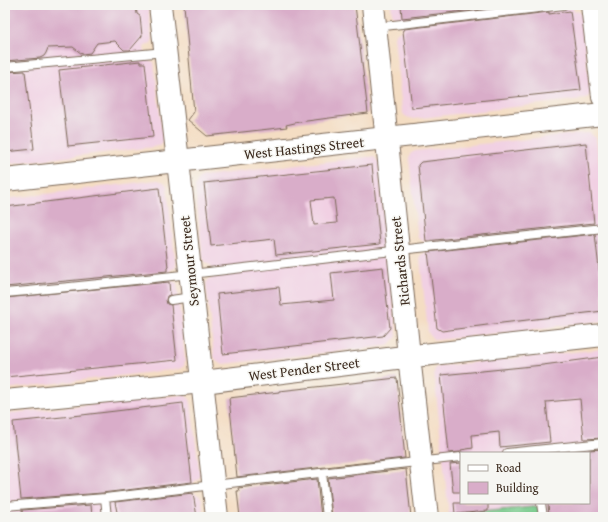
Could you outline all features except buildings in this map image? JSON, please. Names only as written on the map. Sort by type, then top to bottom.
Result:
[{"type":"main road","name":"Seymour Street","points":[[160,5],[217,517]]},
{"type":"main road","name":"Richards Street","points":[[373,5],[427,517]]},
{"type":"main road","points":[[592,5],[603,97]]},
{"type":"main road","name":"West Hastings Street","points":[[5,180],[603,114]]},
{"type":"main road","name":"West Pender Street","points":[[5,401],[203,382],[409,356],[603,335]]},
{"type":"lane","points":[[376,27],[564,5]]},
{"type":"lane","points":[[5,67],[165,52]]},
{"type":"lane","points":[[5,293],[82,287],[603,228]]},
{"type":"lane","points":[[171,300],[193,297]]},
{"type":"lane","points":[[536,452],[603,443]]},
{"type":"lane","points":[[5,506],[105,498],[460,457]]},
{"type":"lane","points":[[322,473],[327,517]]},
{"type":"lane","points":[[105,498],[107,517]]},
{"type":"lane","points":[[541,504],[543,517]]},
{"type":"shaded area","points":[[5,5],[148,5],[152,42],[144,47],[146,59],[154,62],[163,139],[162,143],[154,147],[5,164]]},
{"type":"shaded area","points":[[391,5],[573,5],[574,11],[578,11],[582,17],[590,94],[588,97],[583,99],[413,119],[407,117],[404,115],[402,110],[394,36],[402,29],[400,19],[392,13]]},
{"type":"shaded area","points":[[589,133],[596,138],[603,197],[603,221],[597,223],[597,234],[603,234],[603,321],[438,340],[433,339],[428,332],[420,258],[420,256],[426,251],[425,242],[418,238],[409,158],[410,154],[415,151]]},
{"type":"shaded area","points":[[374,157],[379,163],[387,242],[383,247],[384,256],[389,260],[397,336],[395,339],[386,346],[224,364],[219,363],[214,357],[206,284],[208,279],[213,278],[211,265],[203,259],[195,187],[198,179],[203,176]]},
{"type":"shaded area","points":[[158,180],[164,182],[167,186],[176,267],[170,270],[171,281],[177,283],[185,360],[184,366],[179,369],[5,389],[5,199]]},
{"type":"shaded area","points":[[603,349],[603,517],[543,517],[541,506],[449,515],[434,373],[435,368],[440,366]]},
{"type":"shaded area","points":[[185,395],[190,399],[191,403],[200,476],[193,483],[193,493],[199,495],[202,499],[204,517],[5,517],[5,416],[11,413]]},
{"type":"green space","points":[[542,506],[543,517],[450,517],[449,515]]}]
